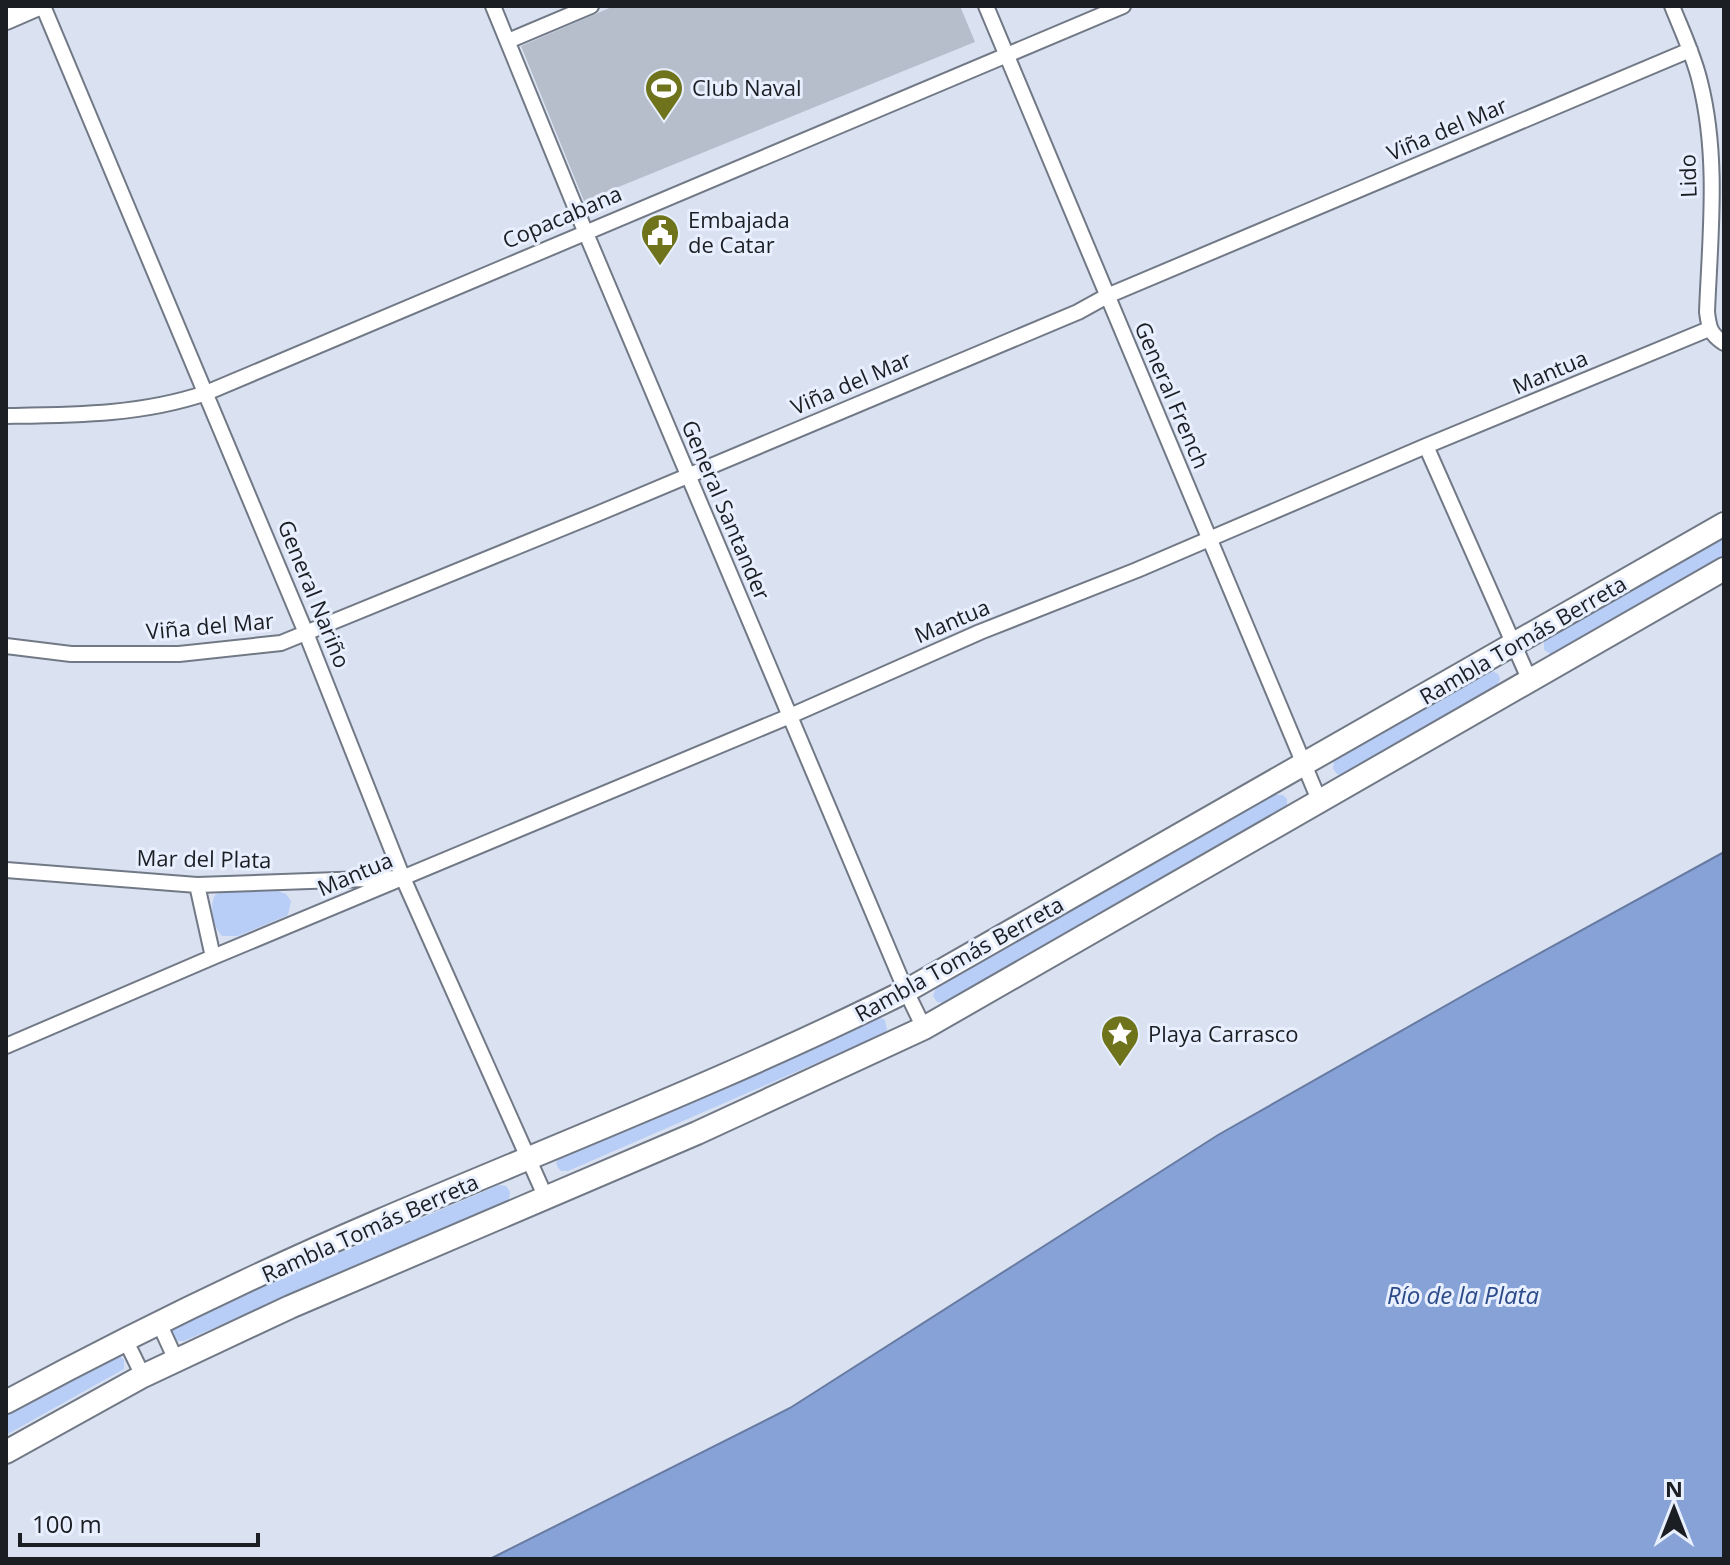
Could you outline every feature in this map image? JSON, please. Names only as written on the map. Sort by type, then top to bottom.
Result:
[{"type":"main road","points":[[6,19],[36,6]]},
{"type":"main road","name":"Rambla Tomás Berreta","points":[[6,1402],[125,1339],[376,1222],[823,1032],[906,991],[1724,524]]},
{"type":"main road","name":"Rambla Tomás Berreta","points":[[6,1452],[143,1376],[290,1307],[786,1093],[924,1028],[1724,569]]},
{"type":"street","name":"General Nariño","points":[[43,6],[306,633],[403,878],[546,1198]]},
{"type":"street","name":"General Santander","points":[[493,6],[687,475],[924,1028]]},
{"type":"street","points":[[508,41],[591,6]]},
{"type":"street","name":"General French","points":[[986,6],[1319,800]]},
{"type":"street","name":"Copacabana","points":[[6,416],[94,414],[172,404],[206,393],[1123,6]]},
{"type":"street","name":"Lido","points":[[1672,6],[1701,83],[1707,120],[1712,179],[1709,329]]},
{"type":"street","name":"Viña del Mar","points":[[6,646],[71,654],[179,654],[281,643],[360,613],[1078,312],[1107,296],[1690,50]]},
{"type":"street","points":[[1709,329],[1714,337],[1724,343]]},
{"type":"street","name":"Mantua","points":[[6,1046],[790,716],[980,632],[1709,329]]},
{"type":"street","points":[[1426,446],[1530,681]]},
{"type":"street","name":"Mar del Plata","points":[[6,870],[197,885],[403,878]]},
{"type":"street","points":[[197,885],[213,957]]},
{"type":"street","points":[[159,1323],[176,1360]]},
{"type":"street","points":[[125,1339],[143,1376]]},
{"type":"shaded area","points":[[1724,537],[1724,560],[1552,655],[1544,650],[1547,638]]},
{"type":"shaded area","points":[[1492,671],[1500,679],[1496,688],[1342,775],[1333,769],[1334,759]]},
{"type":"shaded area","points":[[1273,795],[1283,795],[1287,799],[1287,808],[952,1001],[937,1002],[933,996],[936,988],[944,983]]},
{"type":"shaded area","points":[[278,891],[286,894],[291,901],[288,915],[238,936],[222,936],[219,932],[212,911],[215,895],[221,892]]},
{"type":"shaded area","points":[[875,1016],[885,1020],[887,1030],[883,1034],[568,1171],[561,1171],[558,1167],[560,1155]]},
{"type":"shaded area","points":[[499,1185],[506,1186],[510,1192],[509,1199],[504,1202],[184,1341],[171,1336],[172,1327],[206,1310]]},
{"type":"shaded area","points":[[117,1353],[124,1360],[124,1369],[6,1435],[6,1411]]},
{"type":"water","name":"Río de la Plata","points":[[1724,852],[1724,1559],[490,1559],[790,1408],[1218,1135]]},
{"type":"building","name":"Club Naval","points":[[614,6],[960,6],[975,42],[584,201],[521,46]]},
{"type":"place","name":"Club Naval","points":[[664,122]]},
{"type":"place","name":"Embajada de Catar","points":[[660,267]]},
{"type":"place","name":"Playa Carrasco","points":[[1120,1068]]}]
